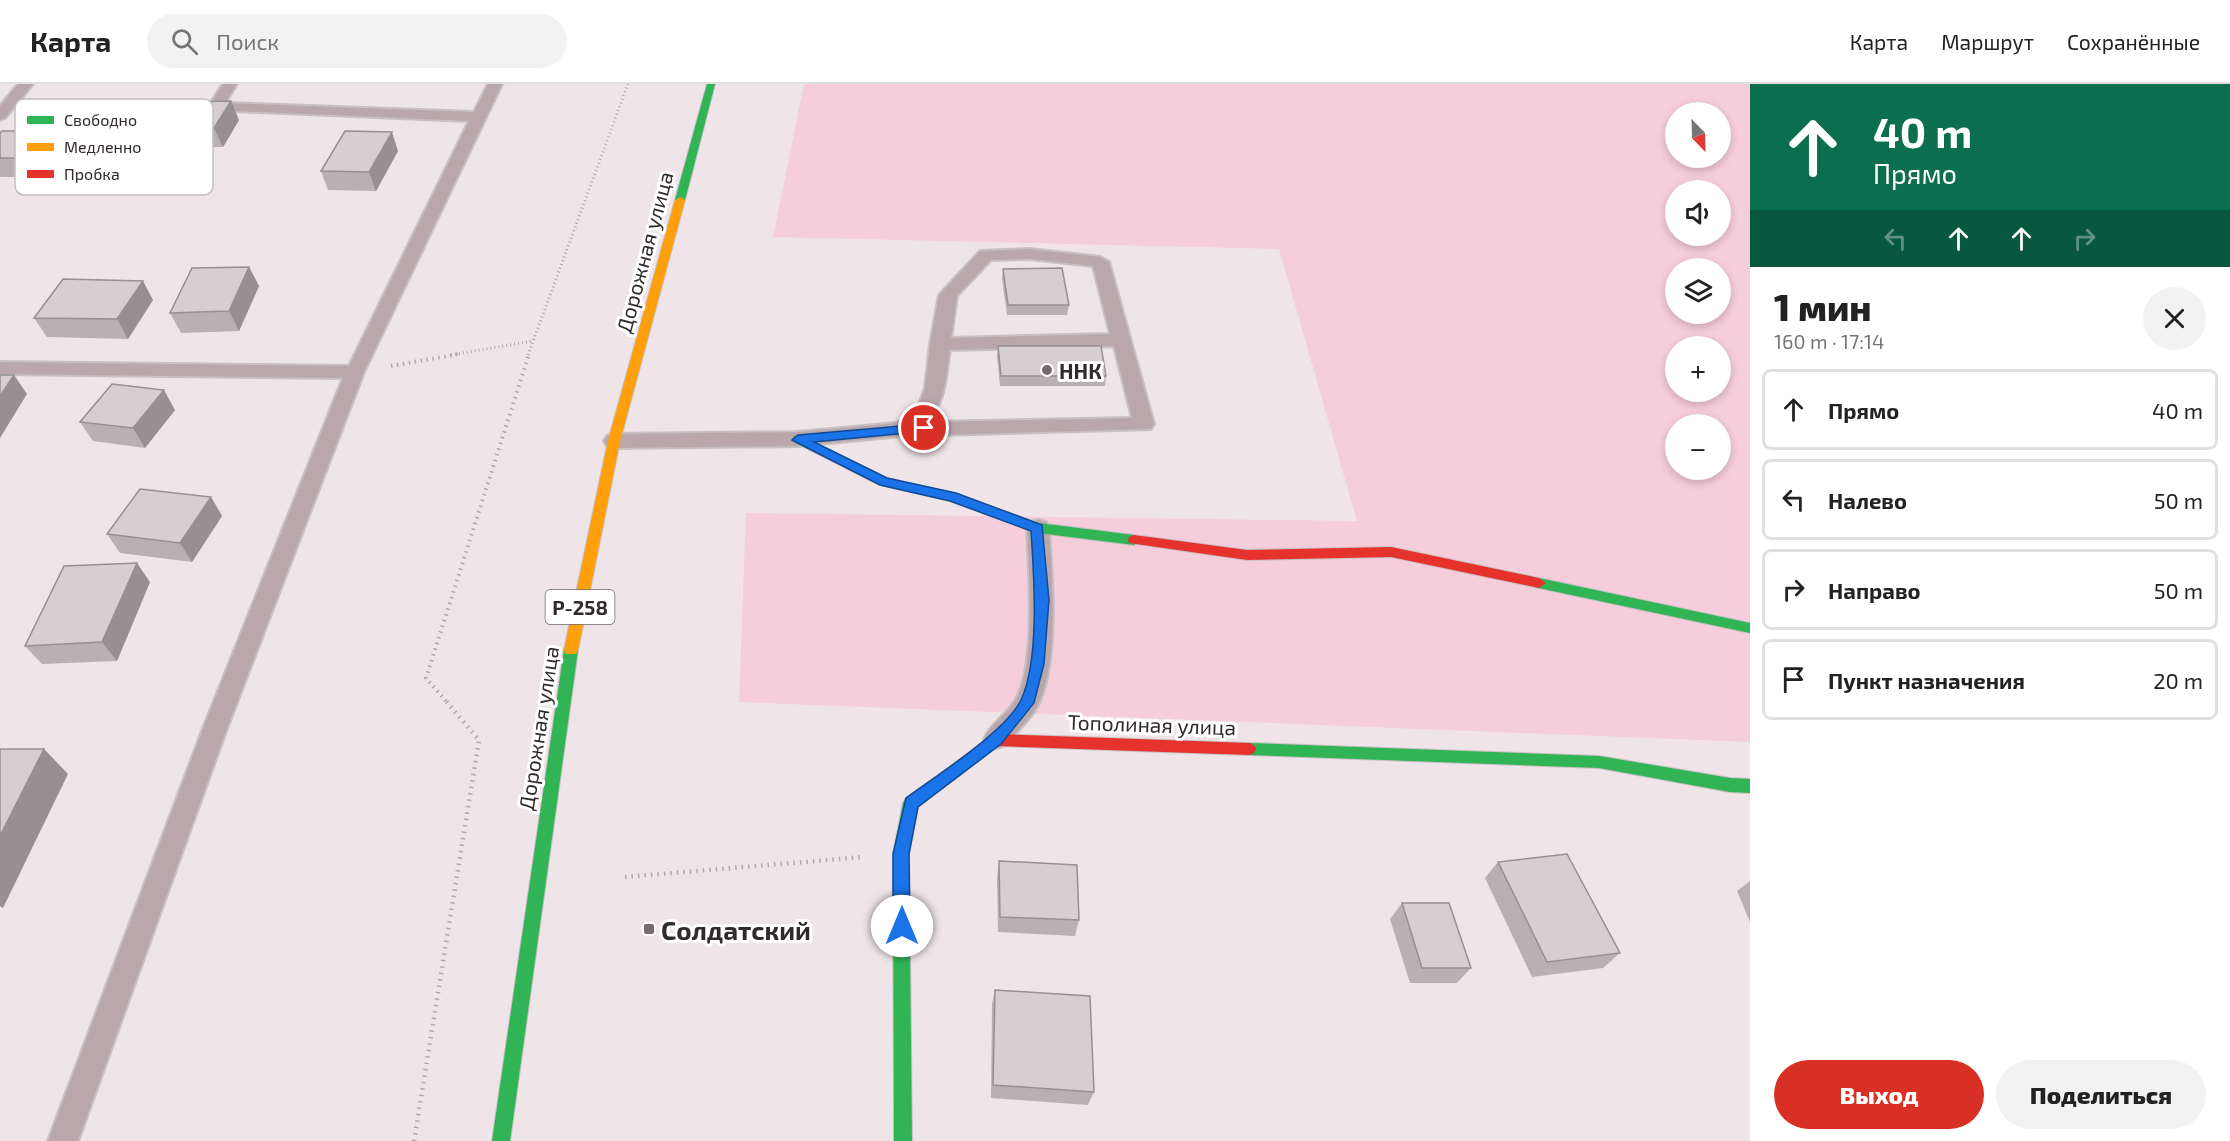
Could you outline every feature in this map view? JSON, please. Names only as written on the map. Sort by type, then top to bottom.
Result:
[{"type":"main road","name":"Дорожная улица","points":[[501,1141],[567,668],[614,441],[711,84]]},
{"type":"main road","points":[[798,440],[884,482],[952,497],[1038,528],[1247,555],[1391,552],[1750,628]]},
{"type":"main road","points":[[903,1141],[901,854],[911,803],[996,739]]},
{"type":"main road","name":"Тополиная улица","points":[[996,739],[1599,762],[1730,785],[1750,786]]},
{"type":"lane","points":[[0,115],[26,84]]},
{"type":"lane","points":[[230,84],[215,107],[478,117]]},
{"type":"lane","points":[[63,1141],[214,731],[355,372],[495,84]]},
{"type":"lane","points":[[614,441],[798,440],[902,429],[1144,424],[1100,262],[1030,254],[986,255],[948,295],[939,344],[935,388],[926,411],[902,429]]},
{"type":"lane","points":[[939,344],[1121,340]]},
{"type":"lane","points":[[0,368],[355,372]]},
{"type":"lane","points":[[996,739],[1027,703],[1037,664],[1042,600],[1038,528]]},
{"type":"path","points":[[414,1141],[479,740],[426,678],[533,341],[628,84]]},
{"type":"path","points":[[355,372],[533,341]]},
{"type":"path","points":[[625,877],[901,854]]},
{"type":"shaded area","points":[[804,84],[1750,84],[1750,742],[739,702],[746,513],[1357,521],[1279,249],[773,237]]},
{"type":"building","points":[[213,101],[231,101],[214,128],[213,128]]},
{"type":"building","points":[[15,131],[15,158],[0,158],[0,133]]},
{"type":"building","points":[[345,131],[392,132],[369,172],[321,171]]},
{"type":"building","points":[[249,267],[229,311],[170,313],[192,268]]},
{"type":"building","points":[[1062,268],[1069,305],[1008,305],[1003,269]]},
{"type":"building","points":[[63,279],[143,281],[117,319],[34,318]]},
{"type":"building","points":[[998,346],[1101,346],[1106,376],[1001,376]]},
{"type":"building","points":[[0,375],[14,375],[0,396]]},
{"type":"building","points":[[112,384],[164,390],[133,428],[80,422]]},
{"type":"building","points":[[140,489],[211,497],[180,543],[107,534]]},
{"type":"building","points":[[137,563],[102,642],[25,646],[64,566]]},
{"type":"building","points":[[0,749],[44,749],[0,836]]},
{"type":"building","points":[[1567,854],[1620,953],[1547,962],[1498,862]]},
{"type":"building","points":[[999,861],[1077,865],[1079,920],[1000,917]]},
{"type":"building","points":[[1402,903],[1449,903],[1471,968],[1422,968]]},
{"type":"building","points":[[995,990],[1090,996],[1094,1092],[993,1085]]},
{"type":"traffic: fast","points":[[680,200],[711,84]]},
{"type":"traffic: fast","points":[[798,439],[884,482],[952,497],[1038,528],[1134,540]]},
{"type":"traffic: fast","points":[[1539,583],[1750,628]]},
{"type":"traffic: fast","points":[[501,1141],[571,650]]},
{"type":"traffic: fast","points":[[903,1141],[901,854],[911,803],[995,740]]},
{"type":"traffic: fast","points":[[1249,749],[1599,762],[1730,785],[1750,786]]},
{"type":"traffic: slow","points":[[571,650],[614,441],[680,200]]},
{"type":"traffic: jam","points":[[1134,540],[1247,555],[1391,552],[1539,583]]},
{"type":"traffic: jam","points":[[995,740],[1249,749]]},
{"type":"place","name":"ННК","points":[[1047,370]]},
{"type":"place","name":"Солдатский","points":[[649,929]]},
{"type":"route","points":[[902,926],[901,854],[911,803],[996,739],[1027,703],[1037,664],[1042,600],[1038,528],[952,497],[884,482],[798,440],[924,428]]}]
